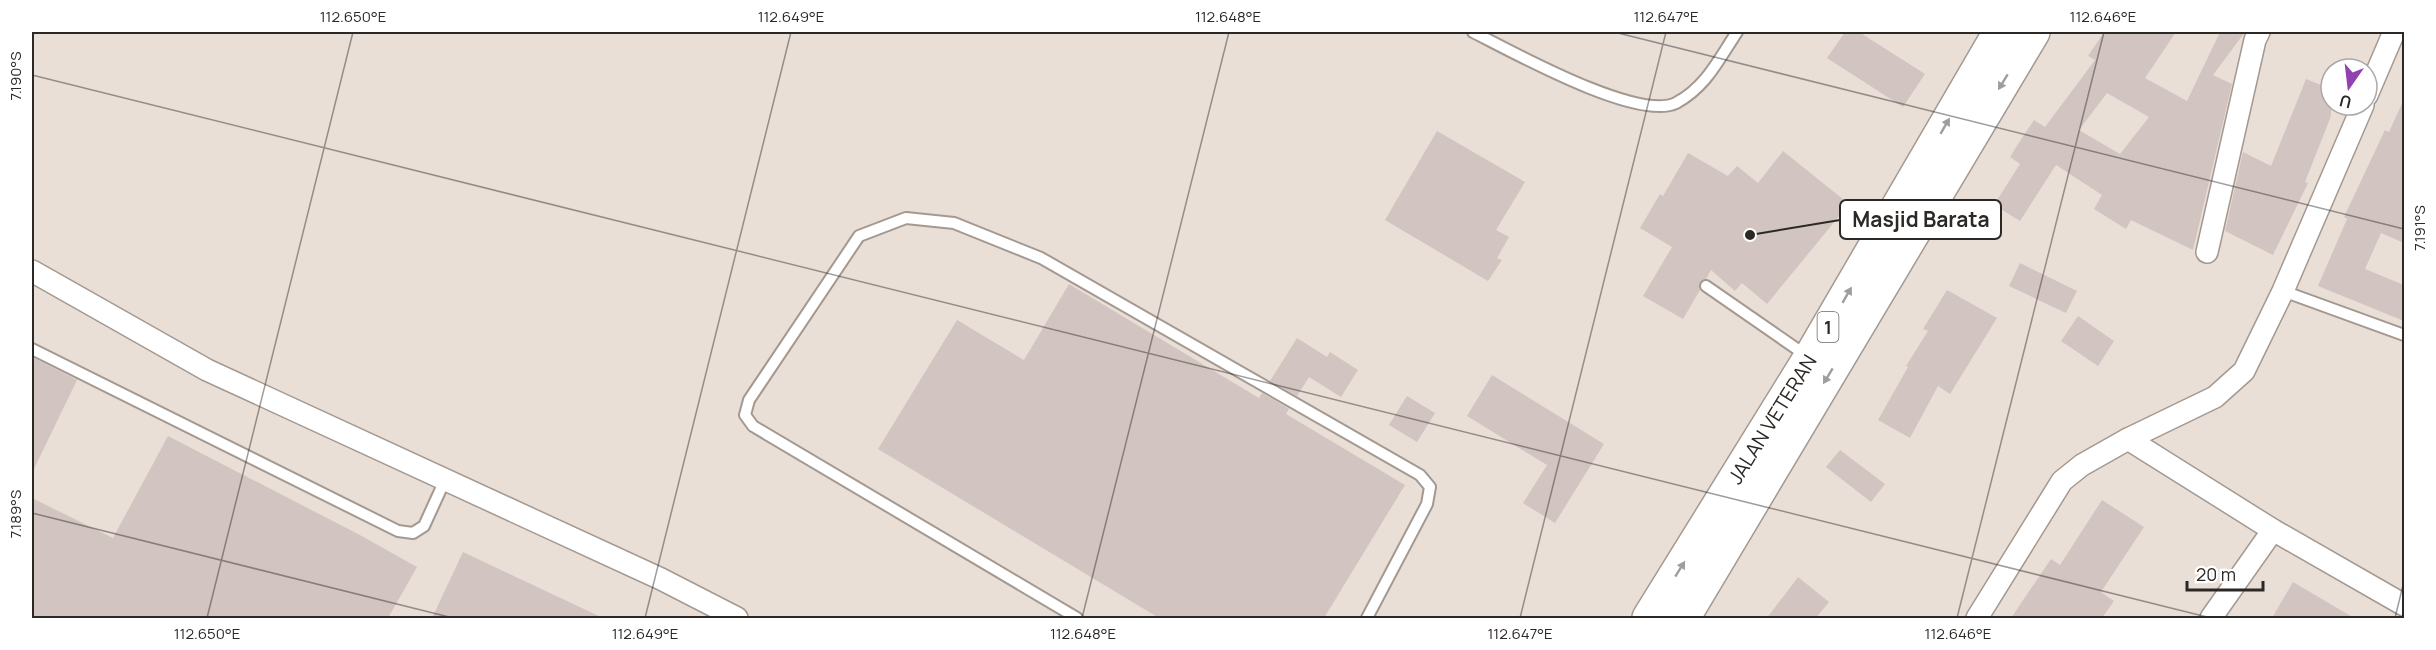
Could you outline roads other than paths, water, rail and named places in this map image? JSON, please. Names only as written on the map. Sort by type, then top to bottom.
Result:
[{"type":"highway","name":"JALAN VETERAN","points":[[1649,618],[1810,358],[2000,32]]},
{"type":"highway","name":"JALAN VETERAN","points":[[1683,618],[2032,32]]},
{"type":"street","points":[[2207,252],[2255,40],[2259,32]]},
{"type":"street","points":[[2379,66],[2394,32]]},
{"type":"street","points":[[1977,618],[2062,481],[2082,465],[2128,439],[2215,397],[2244,371],[2283,291],[2357,117]]},
{"type":"street","points":[[32,271],[207,370],[661,579],[737,618]]},
{"type":"street","points":[[2128,439],[2273,530],[2404,605]]},
{"type":"street","points":[[2211,618],[2273,530]]},
{"type":"lane","points":[[1473,32],[1576,84],[1639,105],[1674,104],[1703,84],[1737,32]]},
{"type":"lane","points":[[1077,618],[753,426],[745,415],[748,400],[859,236],[906,218],[954,223],[1041,258],[1420,475],[1430,487],[1427,504],[1367,618]]},
{"type":"lane","points":[[1706,286],[1810,358]]},
{"type":"lane","points":[[2283,291],[2404,335]]},
{"type":"lane","points":[[32,349],[398,531],[412,533],[424,526],[446,480]]},
{"type":"place","name":"Masjid Barata","points":[[1750,235]]}]
